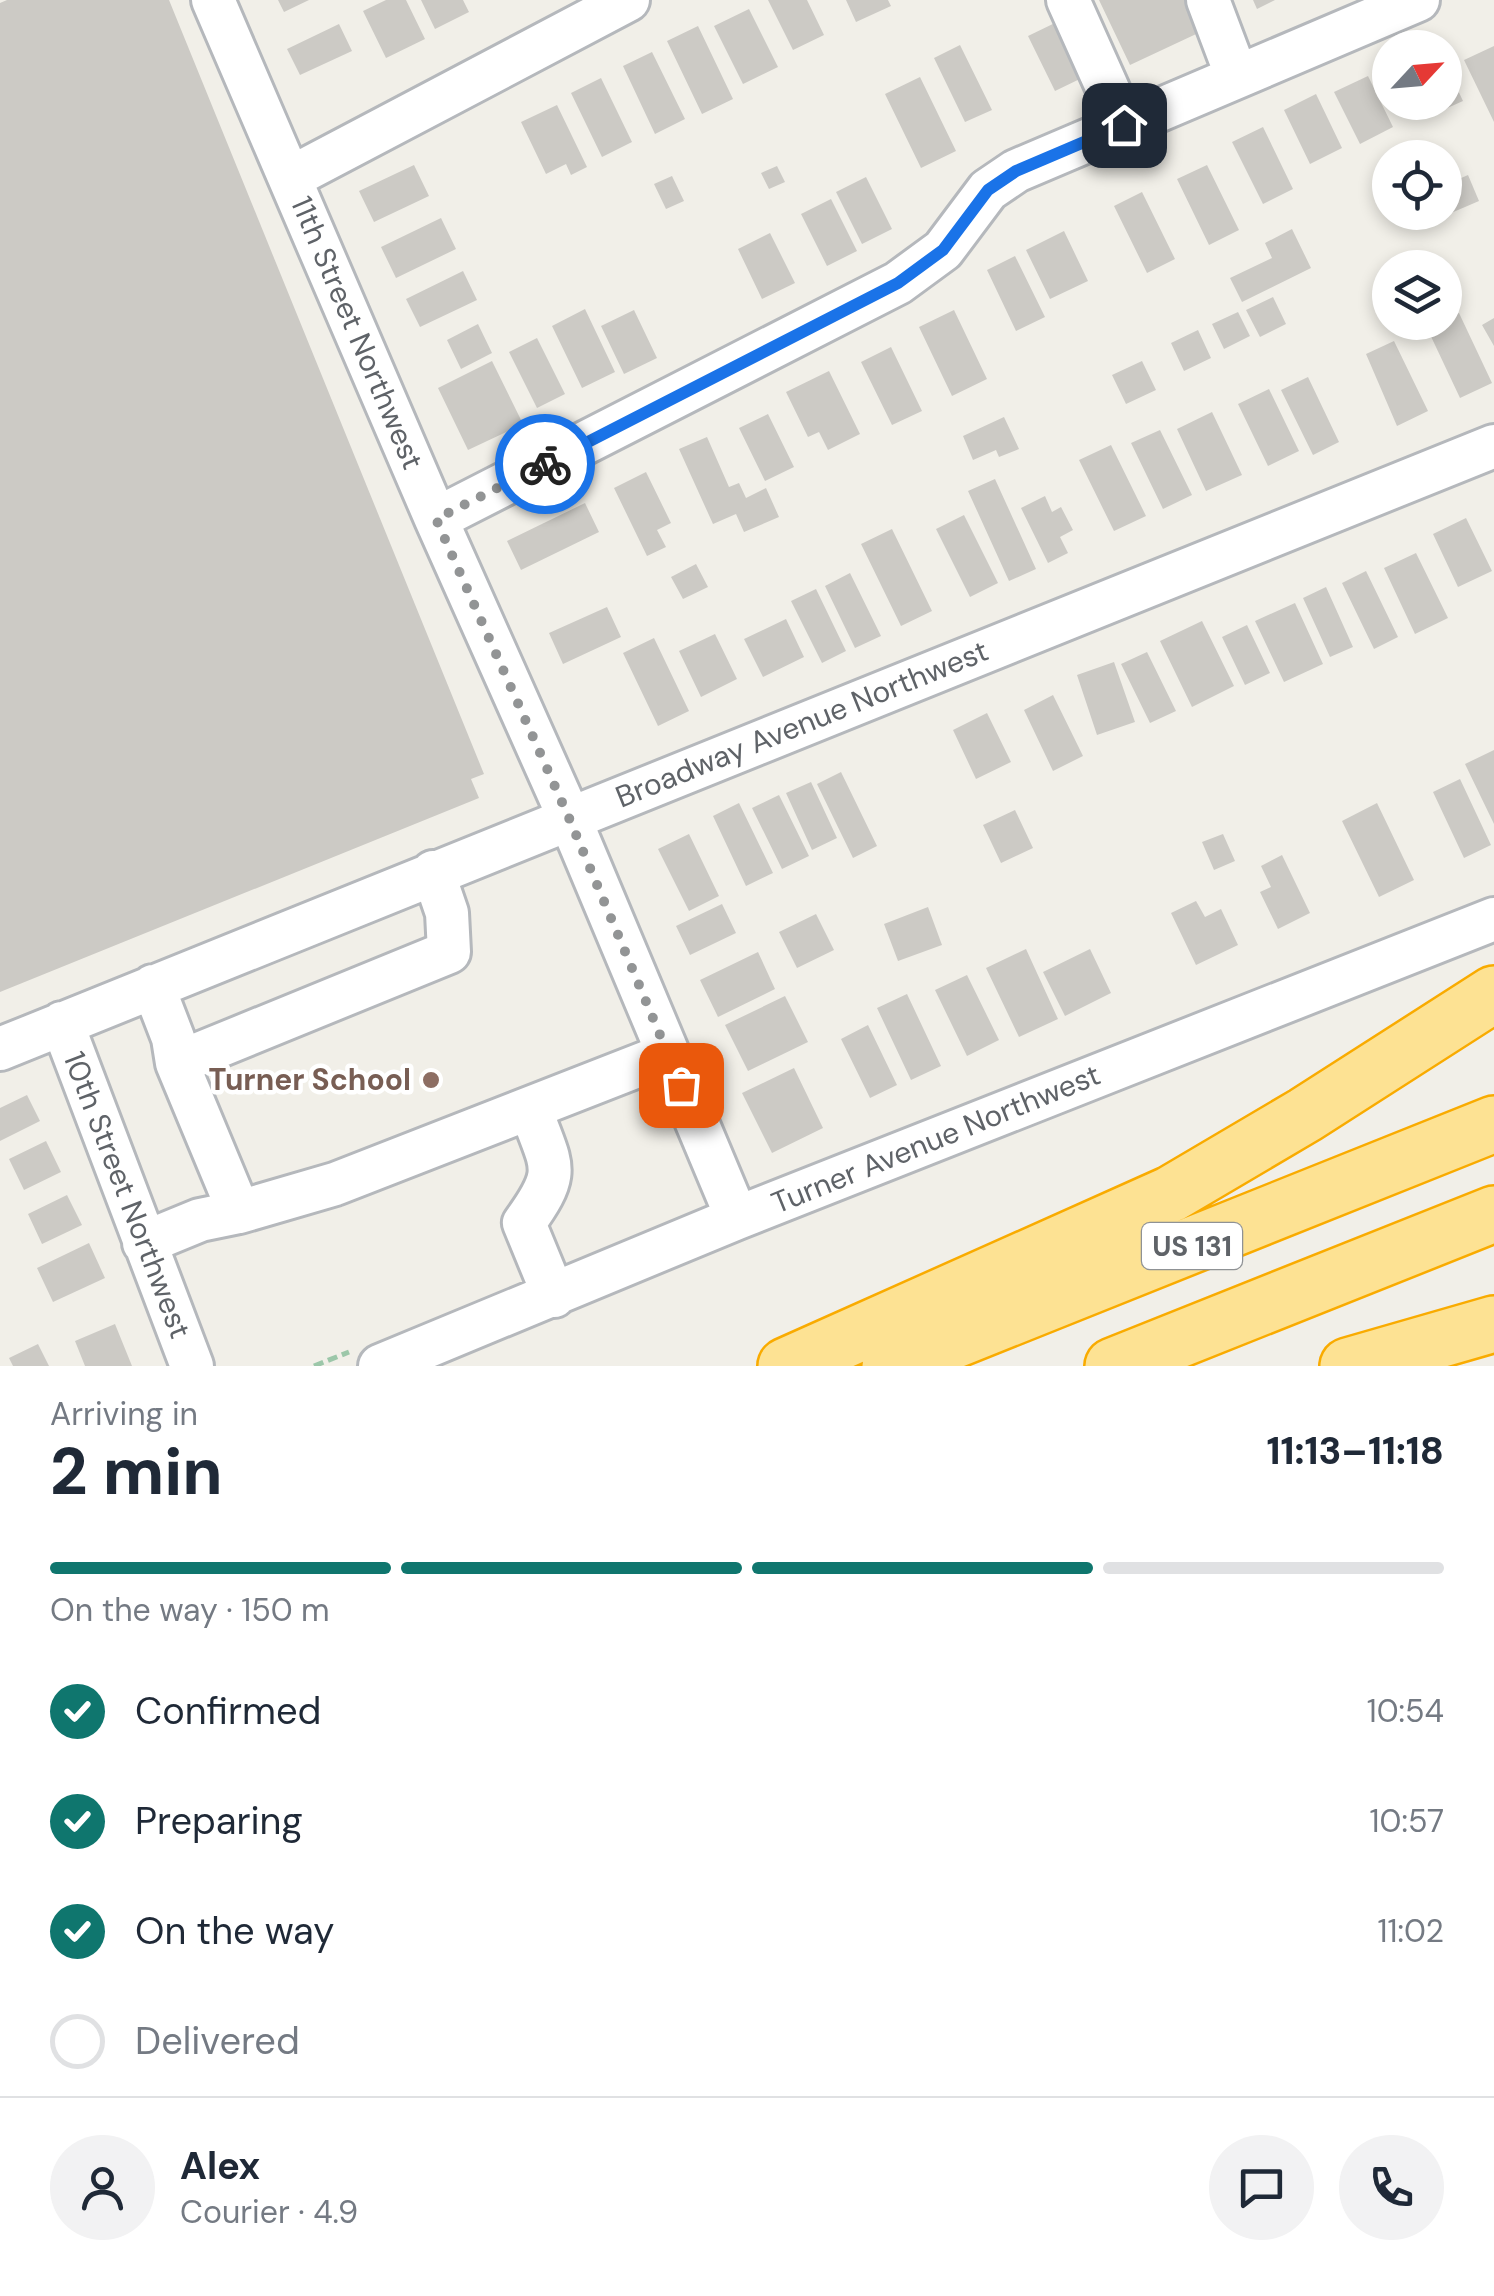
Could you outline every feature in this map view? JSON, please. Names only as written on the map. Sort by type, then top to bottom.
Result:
[{"type":"highway","points":[[786,1366],[1171,1194],[1305,1115],[1494,994]]},
{"type":"highway","name":"US 131","points":[[890,1366],[1494,1124]]},
{"type":"highway","name":"US 131","points":[[1113,1366],[1494,1214]]},
{"type":"highway","points":[[1348,1366],[1494,1324]]},
{"type":"street","name":"11th Street Northwest","points":[[213,0],[569,818],[737,1218]]},
{"type":"street","points":[[290,178],[628,0]]},
{"type":"street","points":[[1068,0],[1124,125]]},
{"type":"street","points":[[1208,0],[1237,77]]},
{"type":"street","points":[[436,519],[898,283],[943,250],[988,190],[1016,171],[1418,0]]},
{"type":"street","name":"Broadway Avenue Northwest","points":[[0,1049],[1494,446]]},
{"type":"street","points":[[177,1063],[449,952],[447,913],[433,872]]},
{"type":"street","name":"Turner Avenue Northwest","points":[[380,1366],[737,1218],[1494,919]]},
{"type":"street","points":[[153,986],[173,1038],[177,1063],[239,1212]]},
{"type":"street","name":"10th Street Northwest","points":[[62,1024],[192,1366]]},
{"type":"street","points":[[144,1242],[200,1220],[335,1184],[668,1054]]},
{"type":"street","points":[[531,1110],[552,1172],[546,1194],[524,1224],[554,1296]]},
{"type":"building","points":[[169,0],[484,774],[471,779],[479,798],[0,992],[0,3]]},
{"type":"building","points":[[278,0],[309,0],[284,12]]},
{"type":"building","points":[[386,0],[406,0],[425,39],[386,58],[363,11]]},
{"type":"building","points":[[421,0],[463,0],[469,12],[435,29]]},
{"type":"building","points":[[768,0],[807,0],[824,35],[793,50]]},
{"type":"building","points":[[846,0],[888,0],[891,6],[856,22]]},
{"type":"building","points":[[1099,0],[1196,0],[1209,28],[1130,65]]},
{"type":"building","points":[[1253,0],[1275,0],[1257,9]]},
{"type":"building","points":[[749,9],[778,67],[743,84],[714,26]]},
{"type":"building","points":[[1059,21],[1086,76],[1055,91],[1028,36]]},
{"type":"building","points":[[339,24],[352,51],[300,75],[287,49]]},
{"type":"building","points":[[698,26],[733,99],[702,114],[667,41]]},
{"type":"building","points":[[960,45],[992,110],[965,122],[934,58]]},
{"type":"building","points":[[1494,46],[1494,122],[1464,60]]},
{"type":"building","points":[[652,52],[685,119],[655,134],[623,66]]},
{"type":"building","points":[[1368,76],[1372,84],[1372,120],[1390,120],[1393,127],[1360,144],[1334,92]]},
{"type":"building","points":[[920,77],[956,151],[921,168],[885,94]]},
{"type":"building","points":[[601,78],[632,142],[602,157],[571,93]]},
{"type":"building","points":[[1316,94],[1342,148],[1310,164],[1284,110]]},
{"type":"building","points":[[557,105],[587,167],[571,175],[566,164],[546,174],[521,122]]},
{"type":"building","points":[[1263,127],[1293,189],[1263,204],[1232,142]]},
{"type":"building","points":[[414,165],[429,196],[374,222],[359,191]]},
{"type":"building","points":[[1207,165],[1239,230],[1209,245],[1177,179]]},
{"type":"building","points":[[777,166],[785,182],[769,189],[761,173]]},
{"type":"building","points":[[1468,175],[1479,201],[1462,208],[1462,178]]},
{"type":"building","points":[[672,176],[684,201],[666,209],[654,184]]},
{"type":"building","points":[[866,177],[892,229],[862,244],[836,192]]},
{"type":"building","points":[[1142,192],[1175,259],[1147,273],[1114,206]]},
{"type":"building","points":[[831,199],[857,251],[827,266],[801,214]]},
{"type":"building","points":[[441,218],[456,249],[396,278],[381,247]]},
{"type":"building","points":[[1292,229],[1311,268],[1242,302],[1230,278],[1272,258],[1265,243]]},
{"type":"building","points":[[1064,231],[1088,281],[1050,299],[1026,250]]},
{"type":"building","points":[[770,233],[795,283],[762,299],[738,249]]},
{"type":"building","points":[[1015,256],[1045,317],[1016,331],[987,270]]},
{"type":"building","points":[[463,271],[477,300],[420,327],[406,299]]},
{"type":"building","points":[[1273,297],[1286,324],[1260,337],[1246,310]]},
{"type":"building","points":[[585,309],[615,372],[582,388],[552,326]]},
{"type":"building","points":[[634,310],[657,358],[624,374],[601,326]]},
{"type":"building","points":[[954,310],[987,379],[952,396],[919,327]]},
{"type":"building","points":[[1238,312],[1250,336],[1224,349],[1212,324]]},
{"type":"building","points":[[1494,318],[1494,346],[1482,325]]},
{"type":"building","points":[[1462,319],[1492,383],[1460,398],[1433,340],[1462,340]]},
{"type":"building","points":[[478,324],[492,353],[461,369],[447,340]]},
{"type":"building","points":[[1198,330],[1211,358],[1184,371],[1171,343]]},
{"type":"building","points":[[537,338],[565,394],[537,408],[509,352]]},
{"type":"building","points":[[1394,341],[1428,411],[1397,426],[1366,354]]},
{"type":"building","points":[[891,347],[922,411],[892,425],[861,362]]},
{"type":"building","points":[[492,361],[523,424],[468,450],[438,388]]},
{"type":"building","points":[[1142,361],[1156,390],[1126,404],[1112,375]]},
{"type":"building","points":[[829,371],[860,434],[828,450],[819,432],[808,437],[786,392]]},
{"type":"building","points":[[1308,377],[1339,442],[1313,455],[1281,390]]},
{"type":"building","points":[[1269,389],[1299,451],[1268,466],[1238,404]]},
{"type":"building","points":[[1212,412],[1242,475],[1206,491],[1177,429]]},
{"type":"building","points":[[768,414],[794,467],[765,481],[739,428]]},
{"type":"building","points":[[1004,417],[1019,449],[999,457],[996,450],[973,460],[963,436]]},
{"type":"building","points":[[1160,430],[1192,495],[1163,509],[1131,443]]},
{"type":"building","points":[[707,437],[729,487],[739,483],[746,498],[766,488],[779,517],[744,532],[736,514],[713,524],[679,449]]},
{"type":"building","points":[[1111,445],[1146,516],[1114,531],[1079,460]]},
{"type":"building","points":[[646,472],[671,523],[657,530],[666,547],[647,556],[614,488]]},
{"type":"building","points":[[995,479],[1036,569],[1009,581],[968,491]]},
{"type":"building","points":[[1045,496],[1052,512],[1061,507],[1073,530],[1060,537],[1068,553],[1048,563],[1021,508]]},
{"type":"building","points":[[585,503],[599,532],[521,570],[507,541]]},
{"type":"building","points":[[964,515],[998,583],[970,597],[936,529]]},
{"type":"building","points":[[1466,518],[1492,571],[1458,587],[1433,534]]},
{"type":"building","points":[[892,529],[932,611],[901,626],[861,544]]},
{"type":"building","points":[[1416,553],[1448,618],[1415,634],[1384,568]]},
{"type":"building","points":[[696,564],[708,587],[683,599],[671,577]]},
{"type":"building","points":[[1366,571],[1398,637],[1374,649],[1342,583]]},
{"type":"building","points":[[850,573],[881,636],[855,648],[825,586]]},
{"type":"building","points":[[1326,587],[1353,647],[1330,657],[1303,598]]},
{"type":"building","points":[[816,589],[846,651],[822,663],[791,601]]},
{"type":"building","points":[[1295,603],[1323,664],[1284,682],[1255,621]]},
{"type":"building","points":[[607,607],[621,637],[563,664],[549,633]]},
{"type":"building","points":[[786,619],[804,657],[763,677],[744,639]]},
{"type":"building","points":[[1202,621],[1234,686],[1192,707],[1160,641]]},
{"type":"building","points":[[1247,625],[1270,673],[1245,685],[1222,637]]},
{"type":"building","points":[[715,634],[737,679],[701,697],[679,651]]},
{"type":"building","points":[[654,638],[689,711],[658,726],[623,653]]},
{"type":"building","points":[[1147,652],[1176,711],[1150,723],[1121,664]]},
{"type":"building","points":[[1114,662],[1135,722],[1097,735],[1077,675]]},
{"type":"building","points":[[1053,695],[1083,756],[1053,771],[1024,710]]},
{"type":"building","points":[[987,713],[1011,762],[976,779],[953,730]]},
{"type":"building","points":[[1494,750],[1494,824],[1465,764]]},
{"type":"building","points":[[841,772],[877,846],[853,858],[817,784]]},
{"type":"building","points":[[1460,779],[1491,845],[1464,858],[1433,792]]},
{"type":"building","points":[[811,782],[837,838],[812,850],[786,793]]},
{"type":"building","points":[[779,795],[809,856],[782,869],[752,808]]},
{"type":"building","points":[[739,803],[773,873],[746,886],[713,816]]},
{"type":"building","points":[[1377,803],[1414,880],[1379,897],[1342,821]]},
{"type":"building","points":[[1015,810],[1033,848],[1001,863],[983,825]]},
{"type":"building","points":[[689,834],[719,896],[689,911],[658,849]]},
{"type":"building","points":[[1223,834],[1235,861],[1214,870],[1202,842]]},
{"type":"building","points":[[1282,855],[1310,913],[1278,929],[1260,892],[1271,887],[1261,866]]},
{"type":"building","points":[[1196,901],[1205,917],[1221,909],[1238,945],[1196,965],[1171,913]]},
{"type":"building","points":[[722,904],[736,933],[690,955],[676,926]]},
{"type":"building","points":[[928,907],[942,945],[898,961],[884,924]]},
{"type":"building","points":[[816,914],[834,950],[797,968],[779,932]]},
{"type":"building","points":[[1026,949],[1058,1019],[1019,1037],[986,968]]},
{"type":"building","points":[[1090,949],[1111,993],[1065,1016],[1043,972]]},
{"type":"building","points":[[758,952],[775,989],[718,1017],[700,980]]},
{"type":"building","points":[[967,975],[999,1040],[967,1056],[935,990]]},
{"type":"building","points":[[907,994],[941,1066],[911,1080],[877,1008]]},
{"type":"building","points":[[785,996],[808,1042],[748,1071],[725,1025]]},
{"type":"building","points":[[868,1025],[897,1085],[870,1098],[841,1039]]},
{"type":"building","points":[[794,1068],[823,1128],[772,1153],[742,1093]]},
{"type":"building","points":[[27,1095],[40,1121],[0,1141],[0,1108]]},
{"type":"building","points":[[46,1141],[61,1172],[24,1190],[9,1159]]},
{"type":"building","points":[[67,1195],[82,1225],[42,1244],[28,1214]]},
{"type":"building","points":[[89,1243],[105,1278],[53,1302],[37,1268]]},
{"type":"building","points":[[115,1324],[132,1366],[85,1366],[75,1341]]},
{"type":"building","points":[[38,1344],[49,1366],[13,1366],[9,1358]]},
{"type":"way so far","points":[[545,464],[436,519],[569,818],[681,1085]]},
{"type":"place","name":"Turner School","points":[[431,1080]]},
{"type":"route","points":[[545,464],[898,283],[943,250],[988,190],[1016,171],[1124,125]]}]
